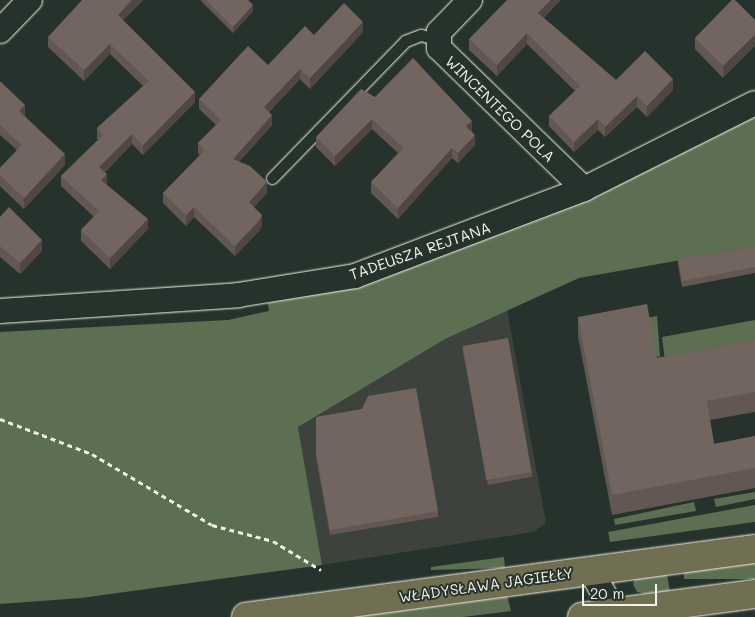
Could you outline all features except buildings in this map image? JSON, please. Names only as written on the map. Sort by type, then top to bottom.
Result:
[{"type":"main road","name":"WŁADYSŁAWA JAGIEŁŁY","points":[[246,617],[755,549]]},
{"type":"main road","points":[[582,617],[617,614],[755,594]]},
{"type":"street","points":[[0,31],[30,0]]},
{"type":"street","name":"WINCENTEGO POLA","points":[[470,0],[439,32],[438,40],[443,55],[584,189]]},
{"type":"street","name":"TADEUSZA REJTANA","points":[[0,311],[238,294],[355,276],[584,189],[755,103]]},
{"type":"street","points":[[591,571],[617,614]]},
{"type":"street","points":[[586,617],[591,571]]},
{"type":"lane","points":[[272,178],[405,42],[422,35],[438,40]]},
{"type":"path","points":[[0,419],[92,454],[212,525],[273,541],[321,570]]},
{"type":"shaded area","points":[[507,309],[546,523],[533,532],[322,565],[298,427],[444,339]]},
{"type":"green space","points":[[755,113],[755,247],[579,278],[445,339],[298,427],[322,565],[81,598],[0,604],[0,332],[228,320],[269,311],[268,303],[329,292],[461,249],[620,184]]},
{"type":"green space","points":[[657,316],[660,357],[578,331]]},
{"type":"green space","points":[[755,320],[755,358],[665,361],[662,337]]},
{"type":"green space","points":[[755,492],[755,499],[716,507],[714,499]]},
{"type":"green space","points":[[694,502],[696,511],[615,525],[614,519]]},
{"type":"green space","points":[[755,505],[755,522],[610,542],[608,532]]},
{"type":"green space","points":[[504,557],[505,568],[431,570],[431,567]]},
{"type":"green space","points":[[684,562],[755,562],[755,579],[684,579]]},
{"type":"green space","points":[[667,575],[670,591],[647,594],[637,592],[633,584],[635,578]]},
{"type":"green space","points":[[507,595],[511,611],[463,617],[345,617]]}]
